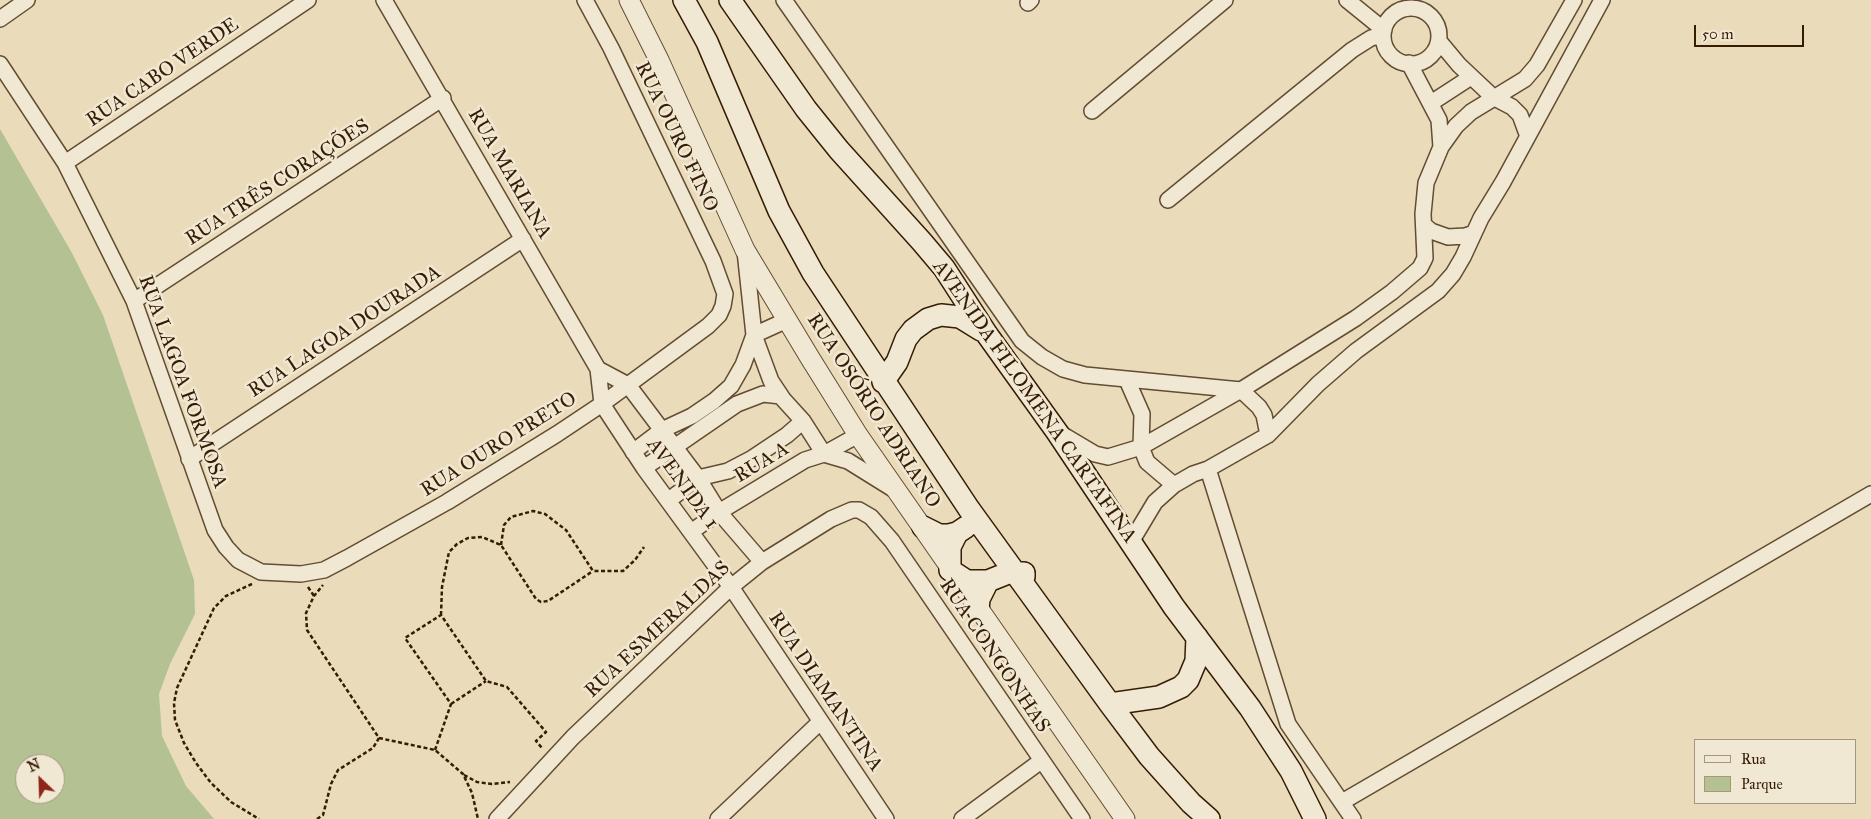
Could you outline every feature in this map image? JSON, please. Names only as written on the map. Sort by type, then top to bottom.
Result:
[{"type":"main road","points":[[684,0],[707,42],[779,211],[813,273],[969,508],[1110,704],[1148,756],[1191,803],[1209,819]]},
{"type":"main road","name":"AVENIDA FILOMENA CARTAFINA","points":[[730,0],[806,109],[839,150],[944,268],[986,334],[1057,432],[1196,637],[1250,708],[1290,771],[1315,819]]},
{"type":"main road","points":[[884,382],[897,362],[909,334],[928,319],[941,315],[960,317],[986,334]]},
{"type":"main road","points":[[969,508],[976,512],[971,521],[957,534],[950,547],[950,570],[967,581],[988,581],[1002,574],[1018,572],[1024,574],[1024,585]]},
{"type":"main road","points":[[923,527],[939,535],[957,534]]},
{"type":"main road","points":[[978,610],[979,599],[988,581]]},
{"type":"main road","points":[[1110,704],[1159,697],[1181,687],[1188,680],[1196,661],[1196,637]]},
{"type":"street","points":[[0,19],[28,0]]},
{"type":"street","name":"RUA CABO VERDE","points":[[64,163],[308,0]]},
{"type":"street","name":"RUA MARIANA","points":[[384,0],[443,98],[598,369],[602,404]]},
{"type":"street","name":"RUA OURO FINO","points":[[585,0],[611,48],[704,243],[725,294]]},
{"type":"street","name":"RUA OSÓRIO ADRIANO","points":[[629,0],[659,60],[745,250],[787,320],[858,435],[923,527],[950,570],[1126,819]]},
{"type":"street","points":[[784,0],[1022,341],[1042,357],[1063,369],[1085,375],[1241,390],[1262,411],[1267,424],[1268,435]]},
{"type":"street","points":[[1092,111],[1225,0]]},
{"type":"street","points":[[1347,0],[1384,33]]},
{"type":"street","points":[[1057,432],[1095,454],[1108,456],[1140,447],[1241,390],[1356,318],[1392,292],[1420,268],[1426,249],[1424,225],[1426,183],[1441,147],[1456,126],[1470,112],[1525,80],[1537,66],[1574,0]]},
{"type":"street","points":[[1131,542],[1155,502],[1174,485],[1193,474],[1208,469],[1268,435],[1318,384],[1356,351],[1438,292],[1453,274],[1474,232],[1602,0]]},
{"type":"street","points":[[1414,4],[1431,16],[1439,32],[1439,41],[1428,58],[1419,62],[1409,63],[1398,61],[1390,54],[1385,46],[1384,33],[1393,14],[1414,4]]},
{"type":"street","points":[[1168,200],[1352,50],[1371,38],[1384,33]]},
{"type":"street","points":[[1439,41],[1471,77],[1494,97],[1504,101],[1520,115],[1528,134]]},
{"type":"street","points":[[1409,63],[1438,120],[1441,147]]},
{"type":"street","name":"RUA LAGOA FORMOSA","points":[[0,64],[64,163],[134,301],[215,530],[226,547],[238,560],[261,572]]},
{"type":"street","points":[[1431,103],[1471,77]]},
{"type":"street","name":"RUA TRÊS CORAÇÕES","points":[[134,301],[443,98]]},
{"type":"street","points":[[1424,225],[1431,231],[1448,237],[1466,236],[1474,232]]},
{"type":"street","name":"RUA LAGOA DOURADA","points":[[189,460],[523,239]]},
{"type":"street","points":[[745,250],[754,335],[771,381],[781,396],[803,421],[824,454],[848,461],[898,492]]},
{"type":"street","name":"RUA OURO PRETO","points":[[261,572],[302,574],[324,570],[447,502],[602,404],[708,326],[719,315],[725,294]]},
{"type":"street","points":[[633,452],[662,430],[692,416],[714,401],[731,386],[743,365],[754,335],[787,320]]},
{"type":"street","points":[[598,369],[628,385],[698,478],[719,512],[762,562]]},
{"type":"street","points":[[1127,380],[1142,414],[1140,447],[1147,462],[1156,472],[1174,485]]},
{"type":"street","points":[[644,468],[737,404],[763,394],[781,396]]},
{"type":"street","name":"AVENIDA 1","points":[[602,404],[644,468],[731,587]]},
{"type":"street","name":"RUA A","points":[[698,478],[728,471],[751,459],[787,435],[803,421]]},
{"type":"street","name":"RUA A","points":[[691,532],[719,512],[805,460],[824,454],[858,435]]},
{"type":"street","points":[[1208,469],[1288,724],[1353,819]]},
{"type":"street","points":[[669,500],[698,478]]},
{"type":"street","points":[[1342,802],[1869,500]]},
{"type":"street","name":"RUA ESMERALDAS","points":[[497,819],[573,737],[731,587],[762,562],[841,513],[859,510],[871,517]]},
{"type":"street","name":"RUA CONGONHAS","points":[[871,517],[892,541],[1082,819]]},
{"type":"street","name":"RUA DIAMANTINA","points":[[731,587],[886,819]]},
{"type":"street","points":[[718,819],[820,722]]},
{"type":"street","points":[[962,819],[1041,761]]},
{"type":"path","points":[[501,545],[504,525],[512,517],[533,511],[545,514],[566,530],[593,571]]},
{"type":"path","points":[[544,750],[536,741],[546,732],[540,724],[507,687],[486,681],[440,615],[443,579],[449,552],[457,544],[468,538],[482,537],[501,545],[536,599],[541,602],[548,601],[593,571],[624,571],[644,547]]},
{"type":"path","points":[[259,819],[231,802],[211,783],[196,763],[175,720],[174,703],[177,688],[214,608],[226,596],[241,588],[280,574]]},
{"type":"path","points":[[325,584],[314,596],[306,613],[306,630],[379,738],[435,750],[463,774],[477,782],[492,784],[510,782]]},
{"type":"path","points":[[440,615],[405,638],[451,704]]},
{"type":"path","points":[[435,750],[451,704],[486,681]]},
{"type":"path","points":[[318,819],[324,817],[331,784],[338,770],[373,748],[379,738]]},
{"type":"path","points":[[463,774],[472,792],[478,819]]},
{"type":"path","points":[[504,789],[516,776]]},
{"type":"green space","points":[[0,129],[72,253],[103,315],[194,580],[195,614],[170,664],[159,694],[162,736],[186,786],[214,819],[0,819]]}]
